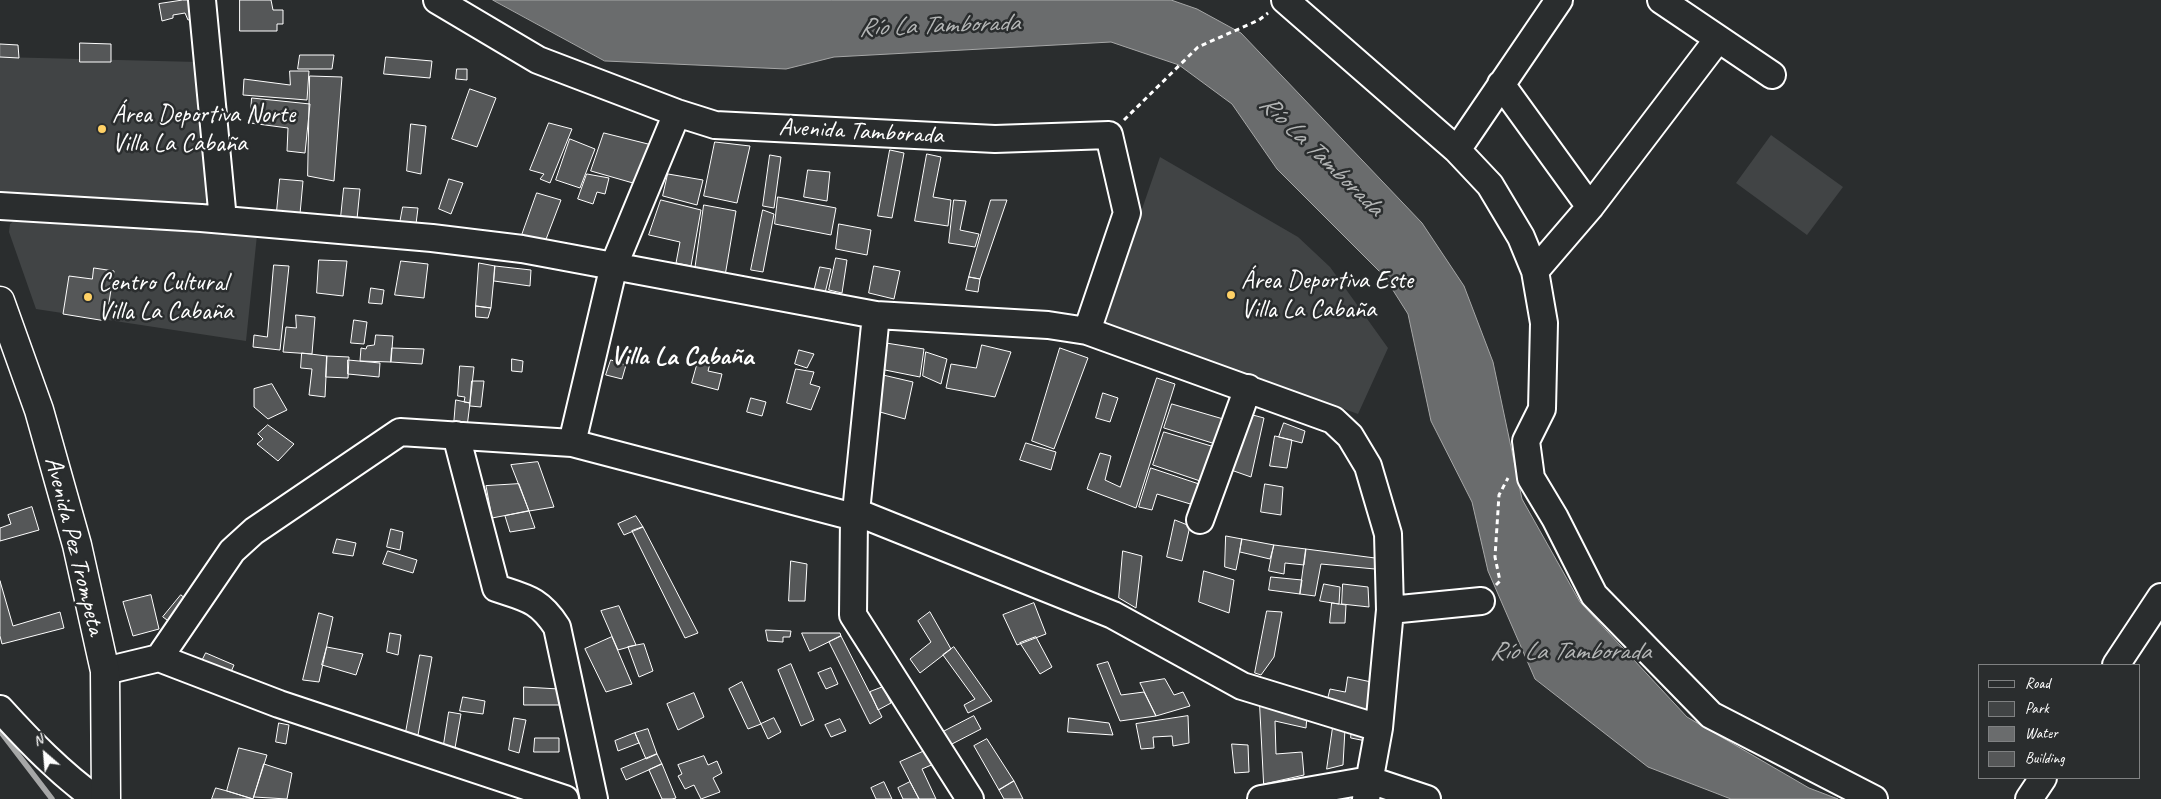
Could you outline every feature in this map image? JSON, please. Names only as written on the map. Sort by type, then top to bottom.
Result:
[{"type":"main road","name":"Avenida Pez Trompeta","points":[[0,301],[44,428],[77,545],[105,671],[106,799]]},
{"type":"street","points":[[202,0],[223,220]]},
{"type":"street","name":"Avenida Tamborada","points":[[437,0],[538,60],[677,113],[715,125],[995,139],[1109,135]]},
{"type":"street","points":[[1284,0],[1457,150],[1490,185],[1522,237],[1535,271],[1544,323],[1542,409],[1526,441],[1531,478],[1555,518],[1594,596],[1711,715],[1874,799]]},
{"type":"street","points":[[1457,150],[1559,0]]},
{"type":"street","points":[[1661,0],[1772,75]]},
{"type":"street","points":[[1535,271],[1590,207],[1718,39]]},
{"type":"street","points":[[1501,84],[1590,207]]},
{"type":"street","points":[[572,444],[614,266],[677,113]]},
{"type":"street","points":[[1087,331],[1127,213],[1109,135]]},
{"type":"street","points":[[0,206],[223,220],[432,238],[522,249],[876,315],[1048,325],[1087,331],[1333,420],[1350,436],[1368,466],[1388,534],[1390,610],[1379,728],[1368,789]]},
{"type":"street","points":[[876,315],[855,514],[853,615],[970,799]]},
{"type":"street","points":[[1200,520],[1248,388]]},
{"type":"street","points":[[159,658],[232,551],[254,531],[400,432],[456,435],[572,444],[855,514],[1113,615],[1242,686],[1379,728]]},
{"type":"street","points":[[456,435],[496,588],[534,601],[548,613],[557,627],[594,799]]},
{"type":"street","points":[[2117,664],[2161,597]]},
{"type":"street","points":[[1390,610],[1481,602]]},
{"type":"street","points":[[105,671],[159,658],[278,704],[565,799]]},
{"type":"street","points":[[0,709],[42,755],[70,781],[96,799]]},
{"type":"street","points":[[2029,799],[2042,779]]},
{"type":"street","points":[[1261,799],[1368,789],[1427,799]]},
{"type":"path","points":[[1109,135],[1198,47],[1258,20],[1284,0]]},
{"type":"path","points":[[1481,602],[1500,580],[1495,557],[1499,495],[1511,472]]},
{"type":"green space","name":"Área Deportiva Norte Villa La Cabaña","points":[[0,57],[198,62],[211,201],[200,209],[0,195]]},
{"type":"green space","points":[[1771,135],[1843,187],[1807,235],[1736,183]]},
{"type":"green space","name":"Área Deportiva Este Villa La Cabaña","points":[[1160,157],[1298,237],[1330,267],[1388,348],[1358,414],[1103,322]]},
{"type":"green space","points":[[16,219],[257,235],[246,341],[36,309],[9,232],[10,224]]},
{"type":"water","name":"Río La Tamborada","points":[[493,0],[1171,0],[1197,9],[1241,33],[1422,223],[1464,286],[1493,362],[1522,499],[1580,602],[1687,717],[1809,788],[1838,799],[1731,799],[1648,767],[1535,679],[1488,571],[1472,502],[1431,421],[1408,314],[1384,276],[1277,169],[1232,104],[1179,65],[1111,42],[834,57],[786,69],[605,61]]},
{"type":"building","points":[[193,0],[197,18],[188,20],[185,13],[173,15],[173,18],[162,21],[159,4]]},
{"type":"building","points":[[240,0],[271,0],[273,10],[283,10],[283,24],[277,24],[277,31],[240,31]]},
{"type":"building","points":[[80,43],[111,44],[111,62],[80,62]]},
{"type":"building","points":[[0,44],[18,45],[19,58],[0,57]]},
{"type":"building","points":[[300,55],[334,55],[332,69],[298,69]]},
{"type":"building","points":[[386,57],[432,61],[430,78],[384,74]]},
{"type":"building","points":[[457,69],[467,69],[467,80],[456,79]]},
{"type":"building","points":[[290,71],[309,71],[307,100],[243,95],[244,79],[290,85]]},
{"type":"building","points":[[310,76],[342,77],[334,181],[308,176]]},
{"type":"building","points":[[470,89],[496,98],[477,147],[452,139]]},
{"type":"building","points":[[252,98],[310,104],[305,153],[287,151],[288,128],[250,123]]},
{"type":"building","points":[[549,123],[572,129],[550,183],[540,179],[544,174],[530,170]]},
{"type":"building","points":[[411,124],[426,126],[421,174],[407,171]]},
{"type":"building","points":[[604,133],[652,145],[640,185],[591,171]]},
{"type":"building","points":[[570,139],[595,149],[580,188],[556,180]]},
{"type":"building","points":[[715,142],[750,146],[737,203],[704,196]]},
{"type":"building","points":[[890,150],[904,153],[892,218],[878,216]]},
{"type":"building","points":[[927,154],[941,157],[933,197],[951,200],[948,226],[915,221]]},
{"type":"building","points":[[770,155],[781,157],[774,208],[763,206]]},
{"type":"building","points":[[808,170],[830,172],[827,201],[804,197]]},
{"type":"building","points":[[587,174],[609,178],[605,194],[597,192],[593,204],[578,199]]},
{"type":"building","points":[[668,174],[703,180],[697,205],[663,196]]},
{"type":"building","points":[[280,179],[303,181],[300,214],[277,211]]},
{"type":"building","points":[[449,179],[463,183],[451,214],[439,209]]},
{"type":"building","points":[[344,188],[360,189],[357,219],[341,217]]},
{"type":"building","points":[[537,193],[561,200],[545,242],[522,235]]},
{"type":"building","points":[[778,197],[836,208],[831,235],[775,224]]},
{"type":"building","points":[[661,200],[701,210],[691,266],[676,263],[680,242],[649,235]]},
{"type":"building","points":[[954,200],[966,201],[960,230],[979,234],[975,247],[949,243]]},
{"type":"building","points":[[991,200],[1007,200],[980,279],[969,277]]},
{"type":"building","points":[[704,205],[736,211],[725,276],[695,270]]},
{"type":"building","points":[[403,207],[418,208],[416,224],[400,223]]},
{"type":"building","points":[[763,210],[774,214],[763,272],[751,270]]},
{"type":"building","points":[[839,224],[871,230],[867,255],[836,249]]},
{"type":"building","points":[[836,258],[847,260],[842,293],[829,290]]},
{"type":"building","points":[[319,260],[347,261],[343,296],[317,293]]},
{"type":"building","points":[[401,261],[428,264],[424,298],[395,295]]},
{"type":"building","points":[[479,263],[495,266],[491,308],[476,306]]},
{"type":"building","points":[[274,265],[289,266],[280,350],[253,347],[254,335],[267,337]]},
{"type":"building","points":[[495,266],[531,270],[530,286],[494,281]]},
{"type":"building","points":[[874,266],[900,271],[894,299],[869,293]]},
{"type":"building","points":[[820,267],[831,269],[825,293],[814,292]]},
{"type":"building","name":"Centro Cultural Villa La Cabaña","points":[[94,268],[114,271],[106,321],[63,314],[69,276],[92,279]]},
{"type":"building","points":[[969,277],[980,279],[978,292],[966,290]]},
{"type":"building","points":[[371,288],[384,290],[382,304],[369,303]]},
{"type":"building","points":[[476,306],[491,308],[488,318],[476,317]]},
{"type":"building","points":[[296,315],[315,317],[312,354],[283,352],[286,327],[296,328]]},
{"type":"building","points":[[354,320],[367,322],[364,344],[351,343]]},
{"type":"building","points":[[376,335],[393,336],[391,362],[360,361],[361,348],[366,349],[367,346],[374,345]]},
{"type":"building","points":[[886,343],[924,349],[920,377],[885,370]]},
{"type":"building","points":[[982,345],[1011,352],[995,397],[946,388],[951,364],[976,368]]},
{"type":"building","points":[[392,348],[424,349],[422,364],[391,362]]},
{"type":"building","points":[[1060,348],[1088,358],[1054,449],[1032,441]]},
{"type":"building","points":[[799,350],[814,354],[807,368],[795,364]]},
{"type":"building","points":[[926,352],[947,359],[941,384],[923,376]]},
{"type":"building","points":[[302,353],[327,356],[325,397],[309,395],[312,369],[301,368]]},
{"type":"building","points":[[327,356],[349,357],[348,378],[326,377]]},
{"type":"building","points":[[699,358],[711,360],[708,371],[722,374],[718,390],[692,383]]},
{"type":"building","points":[[512,359],[523,361],[522,372],[512,371]]},
{"type":"building","points":[[348,360],[380,363],[379,377],[348,374]]},
{"type":"building","points":[[611,360],[626,365],[622,379],[606,375]]},
{"type":"building","points":[[460,366],[474,367],[470,403],[464,402],[465,397],[458,396]]},
{"type":"building","points":[[796,369],[814,372],[810,384],[820,387],[811,410],[787,403]]},
{"type":"building","points":[[883,375],[913,382],[905,419],[880,412]]},
{"type":"building","points":[[1157,378],[1175,384],[1136,508],[1087,489],[1100,453],[1111,456],[1105,480],[1120,487]]},
{"type":"building","points":[[472,381],[484,381],[481,407],[470,406]]},
{"type":"building","points":[[272,384],[287,410],[268,419],[254,407],[254,389]]},
{"type":"building","points":[[1103,393],[1118,398],[1110,422],[1096,418]]},
{"type":"building","points":[[751,398],[766,402],[762,416],[747,412]]},
{"type":"building","points":[[456,400],[470,403],[467,427],[454,425]]},
{"type":"building","points":[[1172,404],[1230,421],[1222,446],[1164,428]]},
{"type":"building","points":[[1249,414],[1264,418],[1251,477],[1231,470]]},
{"type":"building","points":[[1284,423],[1305,431],[1302,443],[1279,437]]},
{"type":"building","points":[[268,425],[294,444],[278,461],[257,444],[263,439],[258,434]]},
{"type":"building","points":[[1164,432],[1218,448],[1206,483],[1153,465]]},
{"type":"building","points":[[1275,436],[1292,440],[1287,468],[1270,466]]},
{"type":"building","points":[[1026,443],[1056,452],[1051,470],[1020,460]]},
{"type":"building","points":[[538,462],[554,507],[529,511],[511,465]]},
{"type":"building","points":[[1151,468],[1205,486],[1197,506],[1157,494],[1152,510],[1139,507]]},
{"type":"building","points":[[519,484],[529,511],[492,518],[486,486]]},
{"type":"building","points":[[1265,484],[1283,487],[1281,515],[1261,512]]},
{"type":"building","points":[[32,507],[39,530],[0,541],[0,528],[11,524],[8,515]]},
{"type":"building","points":[[529,511],[535,528],[510,532],[505,516]]},
{"type":"building","points":[[636,516],[643,527],[624,535],[618,524]]},
{"type":"building","points":[[1175,520],[1190,526],[1182,561],[1167,557]]},
{"type":"building","points":[[643,527],[698,633],[685,638],[632,531]]},
{"type":"building","points":[[391,529],[403,532],[400,550],[387,547]]},
{"type":"building","points":[[1226,536],[1242,539],[1236,570],[1225,567]]},
{"type":"building","points":[[337,539],[356,543],[353,556],[333,553]]},
{"type":"building","points":[[1242,539],[1274,545],[1270,559],[1240,552]]},
{"type":"building","points":[[1274,545],[1306,549],[1304,565],[1285,563],[1284,574],[1269,571]]},
{"type":"building","points":[[1306,549],[1375,558],[1375,569],[1321,564],[1315,596],[1300,594]]},
{"type":"building","points":[[388,551],[417,560],[413,573],[383,564]]},
{"type":"building","points":[[1123,551],[1142,556],[1136,608],[1119,598]]},
{"type":"building","points":[[791,561],[807,564],[805,601],[789,601]]},
{"type":"building","points":[[1204,571],[1234,580],[1229,613],[1199,602]]},
{"type":"building","points":[[1271,577],[1302,580],[1300,594],[1269,590]]},
{"type":"building","points":[[0,581],[13,626],[60,612],[64,628],[2,644],[0,636]]},
{"type":"building","points":[[1324,584],[1340,587],[1339,604],[1320,601]]},
{"type":"building","points":[[1343,584],[1368,587],[1369,607],[1342,604]]},
{"type":"building","points":[[151,595],[159,629],[133,636],[123,602]]},
{"type":"building","points":[[181,595],[191,603],[175,626],[163,617]]},
{"type":"building","points":[[1034,603],[1046,634],[1017,645],[1003,615]]},
{"type":"building","points":[[1332,603],[1346,605],[1345,623],[1330,623]]},
{"type":"building","points":[[619,606],[636,645],[618,650],[601,611]]},
{"type":"building","points":[[1267,611],[1282,612],[1274,657],[1261,675],[1255,673]]},
{"type":"building","points":[[930,612],[951,649],[920,673],[910,659],[931,642],[918,621]]},
{"type":"building","points":[[319,613],[333,617],[319,682],[303,680]]},
{"type":"building","points":[[766,630],[791,631],[790,637],[783,637],[783,642],[768,641]]},
{"type":"building","points":[[390,633],[401,635],[398,655],[387,652]]},
{"type":"building","points":[[802,633],[840,633],[841,636],[810,651]]},
{"type":"building","points":[[841,636],[882,717],[870,724],[829,642]]},
{"type":"building","points":[[612,637],[632,684],[606,692],[585,649]]},
{"type":"building","points":[[1036,637],[1052,667],[1040,674],[1020,643]]},
{"type":"building","points":[[644,644],[653,671],[639,677],[628,647]]},
{"type":"building","points":[[327,647],[363,654],[356,675],[322,665]]},
{"type":"building","points":[[954,647],[992,701],[968,713],[964,705],[975,699],[943,655]]},
{"type":"building","points":[[206,653],[234,665],[230,674],[201,663]]},
{"type":"building","points":[[420,655],[432,657],[418,735],[406,732]]},
{"type":"building","points":[[1108,662],[1121,695],[1144,692],[1156,716],[1120,721],[1097,665]]},
{"type":"building","points":[[791,664],[814,720],[801,726],[778,670]]},
{"type":"building","points":[[831,668],[838,684],[826,689],[818,673]]},
{"type":"building","points":[[1348,677],[1376,683],[1371,715],[1326,705],[1330,689],[1345,692]]},
{"type":"building","points":[[1165,679],[1174,695],[1183,692],[1190,706],[1156,716],[1140,683]]},
{"type":"building","points":[[742,682],[761,724],[748,729],[729,689]]},
{"type":"building","points":[[524,687],[559,689],[562,705],[524,705]]},
{"type":"building","points":[[883,687],[891,703],[878,710],[870,692]]},
{"type":"building","points":[[694,693],[704,717],[678,730],[667,704]]},
{"type":"building","points":[[463,697],[485,701],[483,714],[460,711]]},
{"type":"building","points":[[1260,705],[1307,716],[1306,728],[1275,721],[1276,754],[1302,752],[1304,775],[1264,784]]},
{"type":"building","points":[[449,712],[461,714],[455,748],[444,744]]},
{"type":"building","points":[[974,716],[981,729],[950,745],[943,732]]},
{"type":"building","points":[[1188,716],[1189,743],[1173,746],[1172,736],[1153,737],[1154,748],[1141,749],[1136,724]]},
{"type":"building","points":[[514,718],[526,720],[519,753],[509,750]]},
{"type":"building","points":[[774,718],[781,732],[768,739],[761,724]]},
{"type":"building","points":[[1069,718],[1109,723],[1113,735],[1068,732]]},
{"type":"building","points":[[840,719],[846,731],[831,737],[825,725]]},
{"type":"building","points":[[279,723],[289,725],[286,744],[276,742]]},
{"type":"building","points":[[1333,727],[1345,729],[1343,765],[1327,769]]},
{"type":"building","points":[[1352,728],[1371,742],[1351,738]]},
{"type":"building","points":[[648,729],[657,754],[646,759],[635,733]]},
{"type":"building","points":[[635,733],[639,743],[618,751],[615,741]]},
{"type":"building","points":[[535,738],[559,738],[559,752],[534,752]]},
{"type":"building","points":[[987,739],[1014,781],[999,790],[974,746]]},
{"type":"building","points":[[1232,744],[1248,745],[1249,772],[1235,773]]},
{"type":"building","points":[[239,748],[267,755],[253,799],[227,791]]},
{"type":"building","points":[[929,749],[936,763],[922,769],[936,799],[919,799],[900,762]]},
{"type":"building","points":[[657,754],[662,764],[626,780],[621,769]]},
{"type":"building","points":[[704,756],[708,765],[717,761],[722,773],[713,778],[720,792],[701,799],[694,785],[685,789],[678,776],[682,774],[678,765]]},
{"type":"building","points":[[264,764],[292,773],[287,799],[254,797]]},
{"type":"building","points":[[662,764],[676,798],[662,799],[649,770]]},
{"type":"building","points":[[1014,781],[1023,799],[1004,799],[999,790]]},
{"type":"building","points":[[884,782],[892,799],[876,799],[871,788]]},
{"type":"building","points":[[910,782],[919,799],[903,799],[898,788]]},
{"type":"building","points":[[216,788],[227,791],[253,799],[212,799]]},
{"type":"waterway","points":[[0,731],[52,799]]},
{"type":"place","name":"Área Deportiva Norte Villa La Cabaña","points":[[102,129]]},
{"type":"place","name":"Área Deportiva Este Villa La Cabaña","points":[[1231,295]]},
{"type":"place","name":"Centro Cultural Villa La Cabaña","points":[[88,297]]},
{"type":"district","name":"Villa La Cabaña","points":[[682,357]]}]
